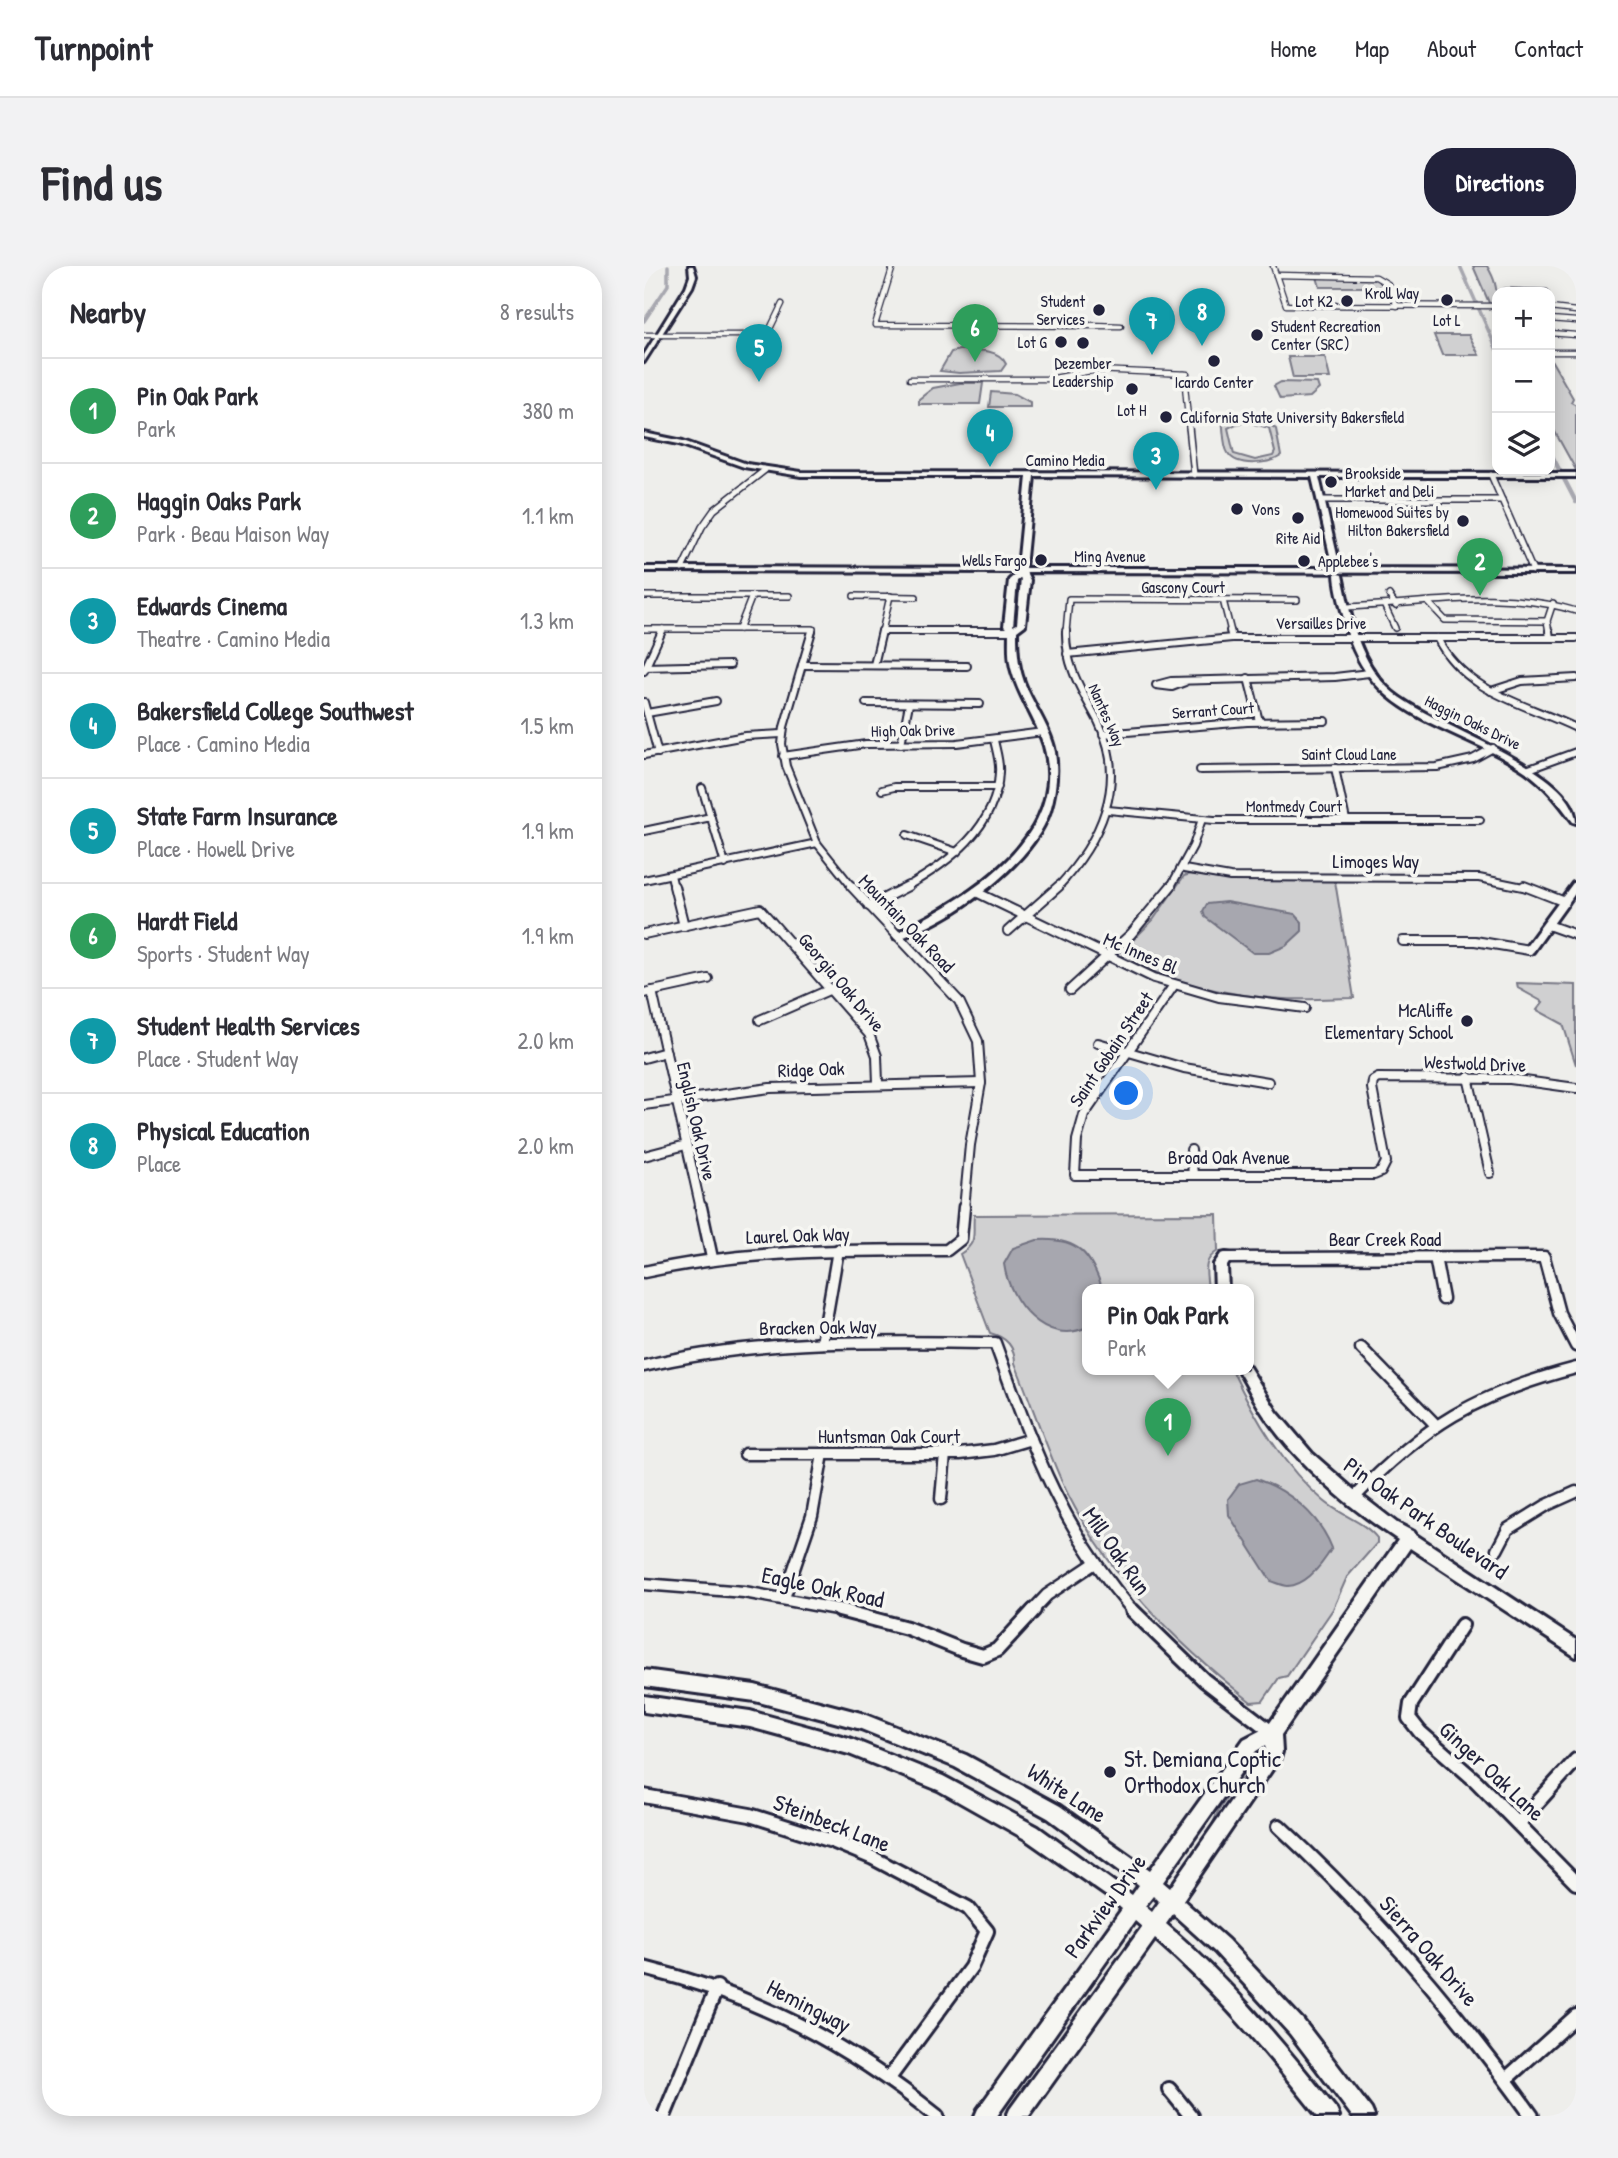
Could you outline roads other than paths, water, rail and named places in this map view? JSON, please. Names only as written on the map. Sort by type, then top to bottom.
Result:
[{"type":"main road","name":"Ming Avenue","points":[[644,571],[1021,572]]},
{"type":"main road","name":"Pin Oak Park Boulevard","points":[[1248,1375],[1259,1396],[1297,1447],[1353,1499],[1576,1649]]},
{"type":"main road","name":"White Lane","points":[[644,1678],[767,1694],[822,1707],[899,1732],[975,1766],[1071,1822],[1153,1883],[1240,1966],[1280,2010],[1364,2116]]},
{"type":"street","points":[[644,345],[647,335],[685,280],[683,266]]},
{"type":"street","points":[[644,360],[691,284],[691,266]]},
{"type":"street","points":[[893,266],[875,325],[1117,324],[1121,326],[1091,325]]},
{"type":"street","points":[[1273,266],[1276,275],[1377,278],[1388,284],[1397,306]]},
{"type":"street","name":"Kroll Way","points":[[1276,275],[1286,305],[1492,306]]},
{"type":"street","points":[[677,295],[679,297],[675,303],[679,304]]},
{"type":"street","points":[[647,335],[767,335],[782,304]]},
{"type":"street","points":[[1555,309],[1576,311]]},
{"type":"street","points":[[1555,319],[1576,321]]},
{"type":"street","points":[[1555,333],[1576,335]]},
{"type":"street","points":[[1555,352],[1576,352]]},
{"type":"street","points":[[910,379],[1049,379],[1096,370],[1186,374],[1194,475]]},
{"type":"street","name":"Camino Media","points":[[644,435],[681,442],[737,463],[765,470],[811,474],[1576,475]]},
{"type":"street","points":[[682,569],[713,510],[765,470]]},
{"type":"street","points":[[882,631],[1013,631],[1021,625],[1026,580],[1021,572],[1031,474]]},
{"type":"street","name":"Haggin Oaks Drive","points":[[1315,475],[1353,638],[1358,655],[1370,673],[1394,697],[1416,712],[1493,748],[1530,769],[1558,794],[1576,820]]},
{"type":"street","points":[[1491,475],[1533,570],[1493,575]]},
{"type":"street","points":[[1321,500],[1502,500]]},
{"type":"street","name":"Ming Avenue","points":[[644,571],[682,569],[1493,575],[1576,573]]},
{"type":"street","name":"Ming Avenue","points":[[1338,573],[1533,570],[1576,573]]},
{"type":"street","points":[[1389,595],[1395,606]]},
{"type":"street","points":[[1346,607],[1385,607],[1495,595],[1553,603],[1576,611]]},
{"type":"street","points":[[644,596],[789,596]]},
{"type":"street","points":[[740,629],[752,596]]},
{"type":"street","points":[[853,596],[916,597]]},
{"type":"street","points":[[874,666],[890,596]]},
{"type":"street","name":"Gascony Court","points":[[1069,599],[1297,600]]},
{"type":"street","name":"Nantes Way","points":[[1008,932],[1059,889],[1079,866],[1096,840],[1108,810],[1112,774],[1104,734],[1074,676],[1067,654],[1069,599]]},
{"type":"street","points":[[1146,599],[1146,609]]},
{"type":"street","points":[[1223,600],[1232,638]]},
{"type":"street","points":[[1428,602],[1445,620],[1547,621]]},
{"type":"street","points":[[1568,608],[1576,602]]},
{"type":"street","points":[[1550,638],[1547,621],[1553,603]]},
{"type":"street","points":[[1385,607],[1395,628]]},
{"type":"street","points":[[644,629],[813,629]]},
{"type":"street","points":[[663,629],[645,669],[730,665]]},
{"type":"street","name":"Mountain Oak Road","points":[[813,629],[782,734],[783,755],[817,843],[836,871],[949,989],[967,1013],[978,1041],[981,1083],[970,1145],[961,1239],[955,1246]]},
{"type":"street","points":[[898,936],[943,914],[976,892],[1016,856],[1035,831],[1045,810],[1051,789],[1052,765],[1043,732],[1015,669],[1013,631]]},
{"type":"street","name":"Versailles Drive","points":[[1067,654],[1232,638],[1576,638]]},
{"type":"street","points":[[1437,638],[1443,653],[1453,665],[1491,691],[1574,725]]},
{"type":"street","points":[[802,665],[967,666]]},
{"type":"street","points":[[1185,682],[1335,677],[1370,673]]},
{"type":"street","points":[[1248,678],[1259,721]]},
{"type":"street","points":[[1491,691],[1510,682],[1527,679],[1576,678]]},
{"type":"street","points":[[647,713],[716,701]]},
{"type":"street","points":[[644,702],[658,752]]},
{"type":"street","points":[[866,704],[980,704]]},
{"type":"street","points":[[901,744],[909,704]]},
{"type":"street","name":"Serrant Court","points":[[1104,734],[1259,721],[1325,721]]},
{"type":"street","name":"High Oak Drive","points":[[783,755],[866,744],[994,740],[1043,732]]},
{"type":"street","points":[[644,755],[745,737],[782,734]]},
{"type":"street","points":[[869,906],[920,879],[957,852],[984,820],[998,787],[1000,767],[994,740]]},
{"type":"street","name":"Saint Cloud Lane","points":[[1200,770],[1447,766],[1473,759],[1493,748]]},
{"type":"street","points":[[1530,769],[1576,752]]},
{"type":"street","points":[[1335,768],[1346,820]]},
{"type":"street","points":[[882,790],[894,787],[998,787]]},
{"type":"street","points":[[702,788],[726,864]]},
{"type":"street","name":"Montmedy Court","points":[[1108,810],[1202,819],[1480,820]]},
{"type":"street","points":[[644,831],[711,817]]},
{"type":"street","points":[[1070,990],[1155,911],[1184,869],[1202,819]]},
{"type":"street","points":[[907,835],[957,852]]},
{"type":"street","points":[[644,880],[817,843]]},
{"type":"street","name":"Limoges Way","points":[[1184,869],[1230,877],[1479,878],[1523,886],[1565,902]]},
{"type":"street","points":[[644,934],[684,926],[671,875]]},
{"type":"street","points":[[1403,941],[1475,941],[1529,950],[1576,885]]},
{"type":"street","name":"Mc Innes Bl","points":[[976,892],[1107,957],[1174,985],[1240,1000],[1305,1008]]},
{"type":"street","name":"Georgia Oak Drive","points":[[684,926],[760,909],[869,1034],[877,1056],[878,1083]]},
{"type":"street","points":[[1548,925],[1576,935]]},
{"type":"street","points":[[648,992],[708,979]]},
{"type":"street","name":"Saint Gobain Street","points":[[1075,1175],[1077,1140],[1084,1115],[1174,985]]},
{"type":"street","points":[[760,1020],[831,989]]},
{"type":"street","name":"English Oak Drive","points":[[648,992],[666,1052],[712,1258]]},
{"type":"street","points":[[1097,1042],[1193,1070],[1268,1082]]},
{"type":"street","points":[[644,1058],[666,1052]]},
{"type":"street","name":"Westwold Drive","points":[[1381,1172],[1386,1161],[1372,1088],[1373,1081],[1386,1077],[1468,1077],[1533,1081],[1576,1088]]},
{"type":"street","points":[[1468,1077],[1490,1172]]},
{"type":"street","name":"Ridge Oak","points":[[644,1105],[676,1098],[777,1086],[981,1083]]},
{"type":"street","points":[[644,1156],[687,1145]]},
{"type":"street","points":[[1191,1150],[1193,1175]]},
{"type":"street","name":"Broad Oak Avenue","points":[[1075,1175],[1374,1175],[1381,1172]]},
{"type":"street","name":"Laurel Oak Way","points":[[644,1272],[712,1258],[768,1252],[947,1250],[955,1246]]},
{"type":"street","points":[[822,1343],[838,1250]]},
{"type":"street","points":[[1435,1256],[1443,1299]]},
{"type":"street","name":"Bear Creek Road","points":[[1226,1258],[1544,1257],[1559,1313],[1576,1346]]},
{"type":"street","points":[[1222,1284],[1220,1264],[1226,1258]]},
{"type":"street","name":"Bracken Oak Way","points":[[644,1366],[730,1348],[822,1343],[995,1343]]},
{"type":"street","name":"Mill Oak Run","points":[[995,1343],[1031,1438],[1063,1511],[1095,1563],[1145,1626],[1169,1650],[1221,1698],[1273,1733]]},
{"type":"street","points":[[1361,1348],[1434,1423]]},
{"type":"street","points":[[1353,1499],[1395,1454],[1434,1423],[1495,1392],[1576,1368]]},
{"type":"street","name":"Huntsman Oak Court","points":[[745,1454],[945,1454],[986,1451],[1031,1438]]},
{"type":"street","points":[[784,1598],[812,1516],[823,1454]]},
{"type":"street","points":[[941,1499],[945,1454]]},
{"type":"street","points":[[1497,1550],[1508,1529],[1547,1504],[1576,1492]]},
{"type":"street","name":"Parkview Drive","points":[[985,2116],[1250,1745],[1273,1733],[1409,1537]]},
{"type":"street","name":"Eagle Oak Road","points":[[644,1584],[691,1586],[784,1598],[880,1620],[975,1655],[987,1656],[997,1650],[1047,1595],[1095,1563]]},
{"type":"street","name":"Ginger Oak Lane","points":[[1462,1625],[1410,1704],[1409,1718],[1420,1732],[1519,1823],[1576,1883]]},
{"type":"street","points":[[644,1704],[753,1718],[843,1742],[898,1763],[974,1798],[1017,1822],[1091,1873],[1154,1924],[1230,1997],[1329,2116]]},
{"type":"street","name":"Parkview Drive","points":[[1017,2116],[1275,1752],[1273,1733]]},
{"type":"street","points":[[1519,1823],[1576,1760]]},
{"type":"street","name":"Steinbeck Lane","points":[[644,1796],[750,1815],[832,1841],[873,1858],[968,1908],[987,1931],[971,1967],[890,2077]]},
{"type":"street","name":"Sierra Oak Drive","points":[[1279,1826],[1340,1883],[1417,1965],[1532,2116]]},
{"type":"street","name":"Hemingway","points":[[644,1968],[717,1987],[777,2010],[812,2028],[890,2077],[937,2116]]},
{"type":"street","points":[[664,2116],[717,1987]]},
{"type":"street","points":[[1506,2079],[1576,2015]]},
{"type":"street","points":[[1169,2089],[1191,2116]]},
{"type":"waterway","points":[[644,321],[668,285],[668,266]]},
{"type":"waterway","points":[[1460,266],[1492,339]]},
{"type":"waterway","points":[[1555,462],[1576,502]]},
{"type":"place","name":"Lot L","points":[[1447,300]]},
{"type":"place","name":"Lot K2","points":[[1347,301]]},
{"type":"place","name":"Student Services","points":[[1099,310]]},
{"type":"place","name":"Student Recreation Center (SRC)","points":[[1257,335]]},
{"type":"place","name":"Lot G","points":[[1061,342]]},
{"type":"place","name":"Dezember Leadership","points":[[1083,343]]},
{"type":"place","name":"Physical Education","points":[[1202,346]]},
{"type":"place","name":"Student Health Services","points":[[1152,355]]},
{"type":"place","name":"Icardo Center","points":[[1214,361]]},
{"type":"place","name":"Hardt Field","points":[[975,362]]},
{"type":"place","name":"State Farm Insurance","points":[[759,382]]},
{"type":"place","name":"Lot H","points":[[1132,389]]},
{"type":"place","name":"California State University Bakersfield","points":[[1166,417]]},
{"type":"place","name":"Bakersfield College Southwest","points":[[990,467]]},
{"type":"place","name":"Brookside Market and Deli","points":[[1331,482]]},
{"type":"place","name":"Edwards Cinema","points":[[1156,490]]},
{"type":"place","name":"Vons","points":[[1237,509]]},
{"type":"place","name":"Rite Aid","points":[[1298,518]]},
{"type":"place","name":"Homewood Suites by Hilton Bakersfield","points":[[1463,521]]},
{"type":"place","name":"Wells Fargo","points":[[1041,560]]},
{"type":"place","name":"Applebee's","points":[[1304,561]]},
{"type":"place","name":"Haggin Oaks Park","points":[[1480,596]]},
{"type":"place","name":"McAliffe Elementary School","points":[[1467,1021]]},
{"type":"place","name":"Pin Oak Park","points":[[1168,1456]]},
{"type":"place","name":"St. Demiana Coptic Orthodox Church","points":[[1110,1772]]}]
